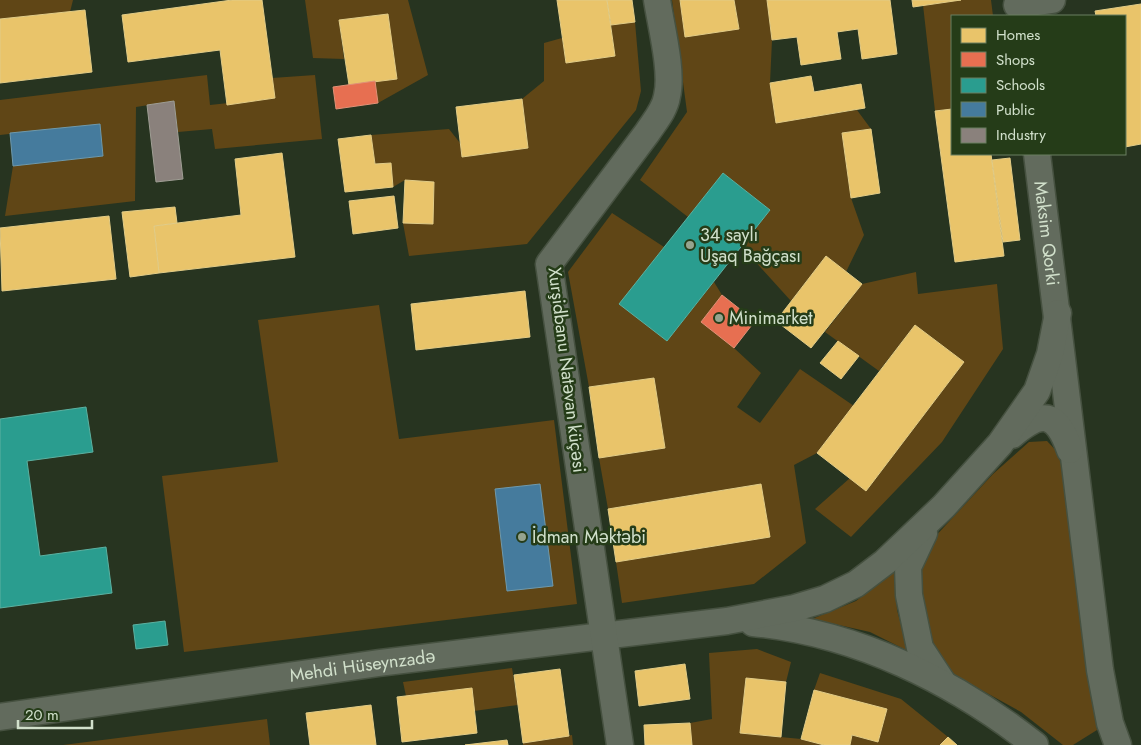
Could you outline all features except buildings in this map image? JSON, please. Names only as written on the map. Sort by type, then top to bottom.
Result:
[{"type":"street","name":"Xurşidbanu Natəvan küçəsi","points":[[620,745],[549,264],[647,133],[667,97],[669,80],[657,0]]},
{"type":"street","points":[[1018,7],[1052,0]]},
{"type":"street","name":"Maksim Qorki","points":[[1037,155],[1076,464]]},
{"type":"street","points":[[727,621],[802,606],[825,599],[856,584],[885,562],[944,506],[1000,444],[1037,391],[1050,354],[1058,313]]},
{"type":"street","points":[[1000,444],[1027,423],[1039,417],[1048,419],[1057,423],[1066,438],[1076,464],[1100,670],[1114,734],[1097,745]]},
{"type":"street","points":[[943,683],[920,648],[909,595],[908,567],[922,536],[944,506]]},
{"type":"street","name":"Mehdi Hüseynzadə","points":[[0,717],[379,663],[727,621]]},
{"type":"street","points":[[727,621],[776,625],[849,643],[943,683],[992,712],[1034,745]]},
{"type":"shaded area","points":[[0,0],[73,0],[70,12],[0,19]]},
{"type":"shaded area","points":[[305,0],[408,0],[428,75],[378,103],[375,81],[397,79],[388,14],[339,20],[344,59],[313,58]]},
{"type":"shaded area","points":[[672,0],[680,0],[685,36],[739,28],[734,0],[767,0],[772,40],[770,83],[776,122],[857,110],[871,129],[842,133],[851,198],[864,235],[846,272],[826,256],[791,301],[742,247],[770,210],[723,173],[688,217],[640,180],[687,112]]},
{"type":"shaded area","points":[[961,0],[991,0],[993,15],[951,15],[951,109],[935,111],[923,5]]},
{"type":"shaded area","points":[[635,22],[641,91],[636,110],[527,244],[409,256],[403,223],[433,224],[434,182],[405,180],[393,187],[391,163],[375,164],[371,135],[449,129],[460,143],[462,157],[528,148],[522,99],[544,81],[544,43],[562,38],[566,63],[615,56],[611,25]]},
{"type":"shaded area","points":[[207,75],[210,105],[274,98],[272,78],[315,75],[322,139],[215,149],[212,129],[178,132],[174,101],[136,107],[135,201],[5,216],[13,166],[103,156],[100,124],[0,135],[0,100]]},
{"type":"shaded area","points":[[612,213],[664,247],[620,304],[667,341],[714,282],[722,295],[701,322],[734,348],[761,373],[737,407],[760,423],[800,369],[854,406],[817,453],[794,465],[806,543],[754,584],[622,603],[616,562],[770,537],[761,484],[608,509],[599,458],[665,448],[654,378],[589,387],[568,272]]},
{"type":"shaded area","points":[[916,272],[918,294],[997,284],[1003,349],[942,442],[851,537],[815,509],[850,478],[867,490],[964,362],[915,325],[879,371],[825,332],[862,284]]},
{"type":"shaded area","points":[[379,305],[399,439],[554,420],[577,604],[184,652],[162,476],[278,462],[258,320]]},
{"type":"shaded area","points":[[1047,441],[1064,459],[1097,730],[1073,745],[1063,745],[1021,712],[945,670],[930,646],[917,562],[932,540],[993,474],[1029,442]]},
{"type":"shaded area","points":[[895,570],[897,610],[908,651],[870,632],[812,619],[856,601]]},
{"type":"shaded area","points":[[757,649],[791,662],[786,682],[746,678],[740,733],[801,739],[824,745],[692,745],[690,723],[712,719],[709,653]]},
{"type":"shaded area","points":[[512,668],[518,705],[474,711],[406,696],[403,682]]},
{"type":"shaded area","points":[[820,673],[901,699],[948,737],[940,745],[850,745],[852,735],[878,742],[886,709],[814,690]]},
{"type":"shaded area","points":[[267,719],[270,745],[63,745]]},
{"type":"shaded area","points":[[572,735],[573,745],[523,745],[523,743]]},
{"type":"place","name":"34 saylı Uşaq Bağçası","points":[[690,245]]},
{"type":"place","name":"Minimarket","points":[[719,318]]},
{"type":"place","name":"İdman Məktəbi","points":[[522,537]]}]
